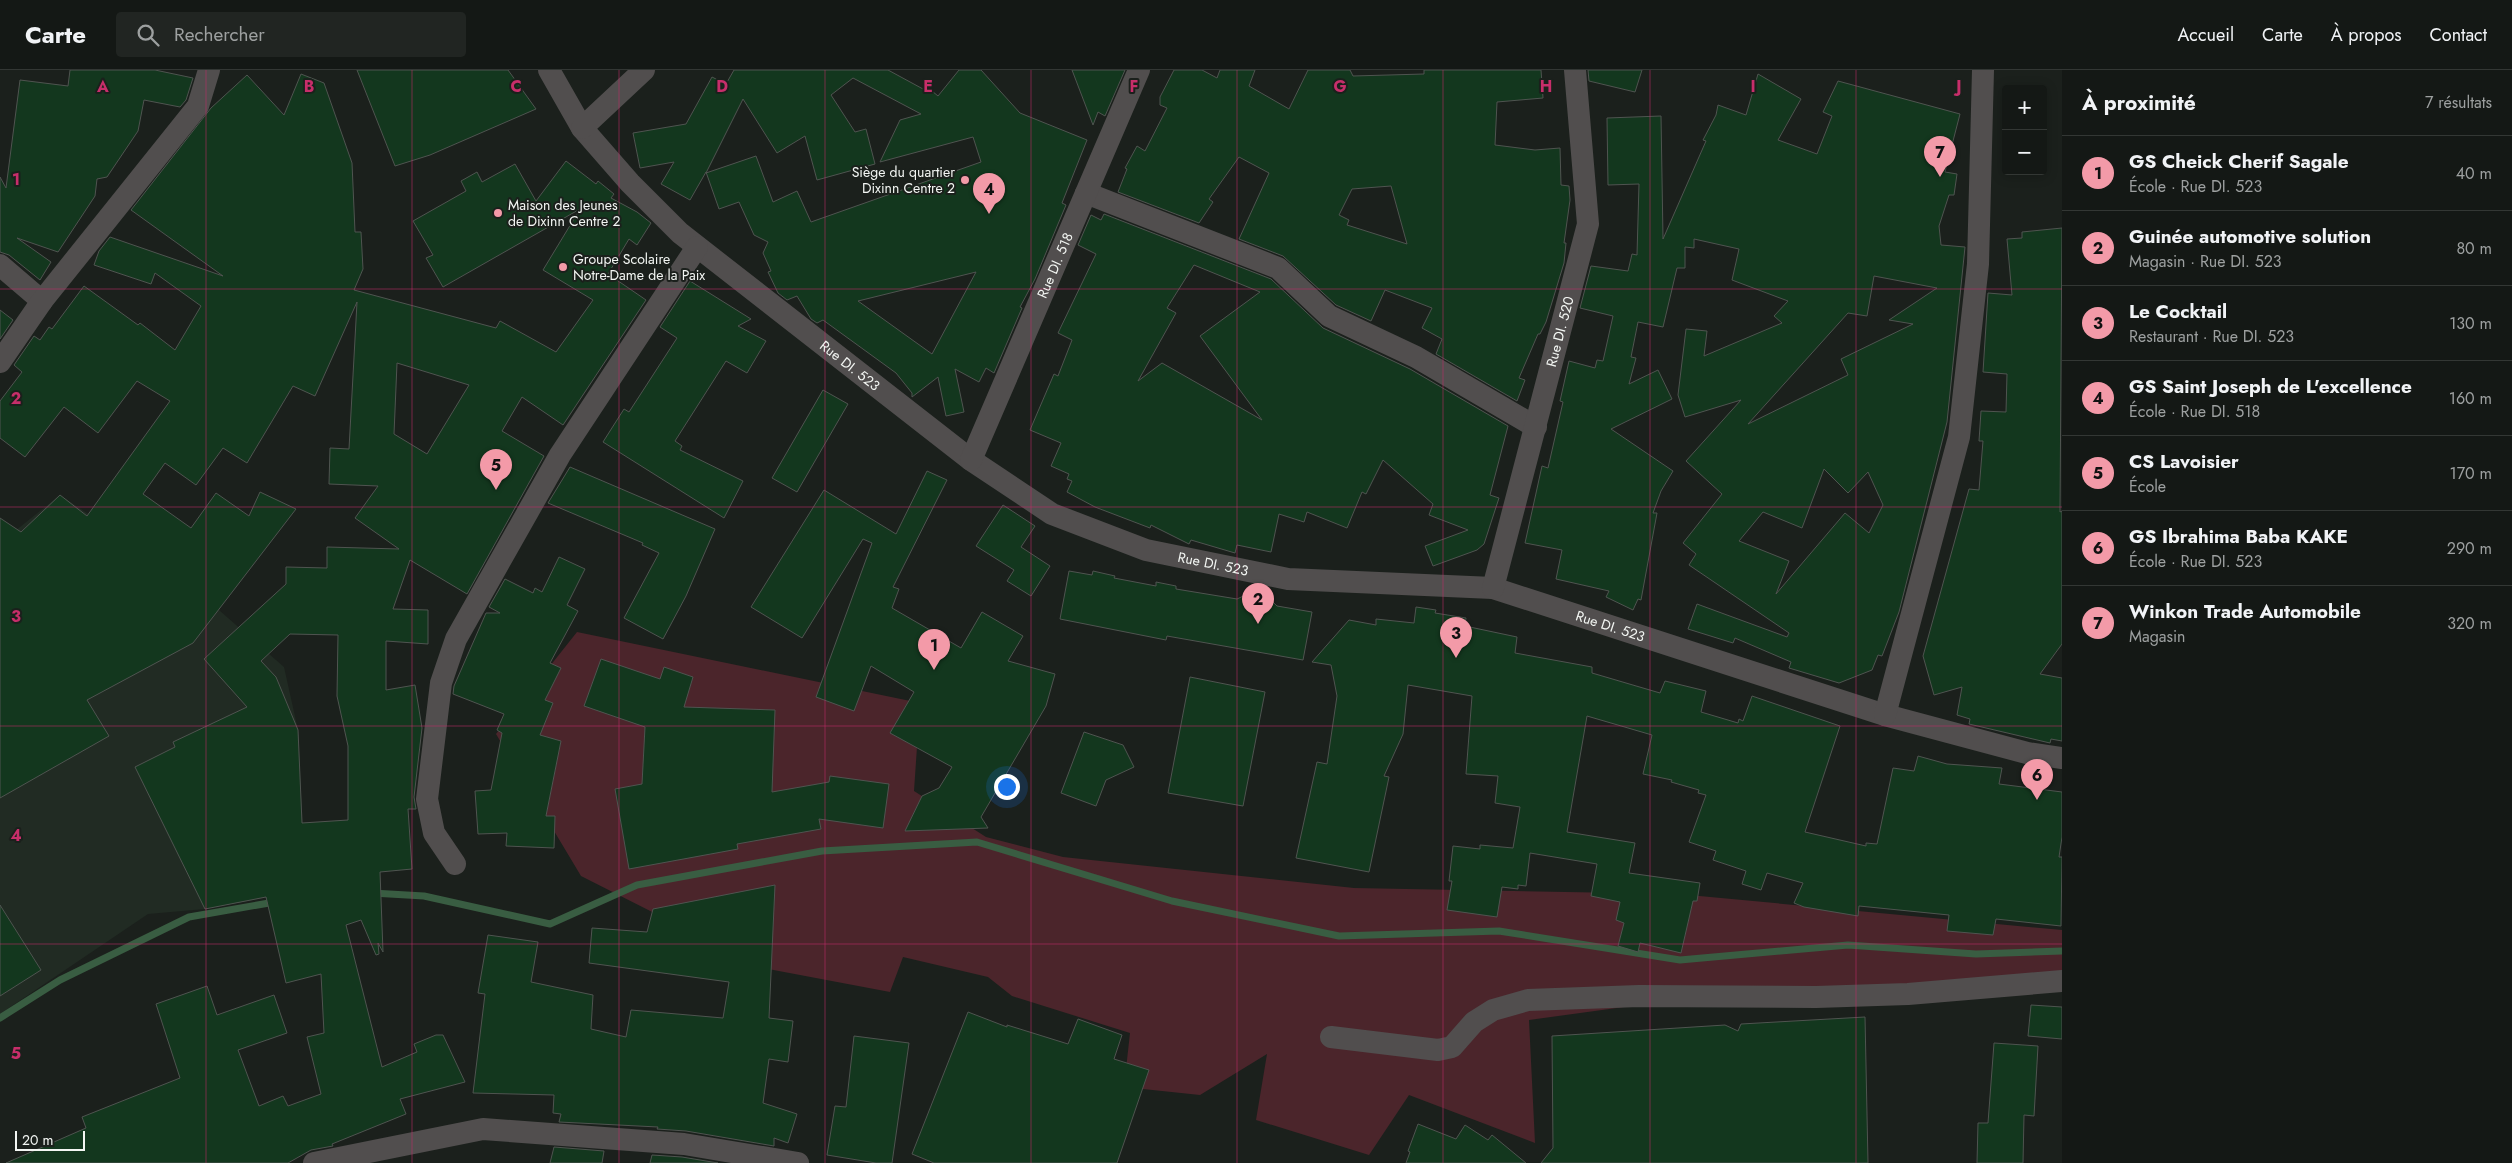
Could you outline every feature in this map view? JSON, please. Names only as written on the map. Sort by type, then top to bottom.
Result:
[{"type":"street","points":[[0,362],[42,301],[198,106],[209,70]]},
{"type":"street","name":"Rue DI. 523","points":[[549,70],[582,128],[630,183],[697,247],[971,460],[1052,514],[1146,550],[1288,579],[1493,588],[1885,716],[2027,753],[2062,758]]},
{"type":"street","points":[[582,128],[644,70]]},
{"type":"street","name":"Rue DI. 518","points":[[971,460],[1139,70]]},
{"type":"street","name":"Rue DI. 520","points":[[1493,588],[1588,224],[1576,70]]},
{"type":"street","points":[[1885,716],[1958,437],[1978,264],[1983,70]]},
{"type":"street","points":[[1086,193],[1278,268],[1329,316],[1416,357],[1536,427]]},
{"type":"street","points":[[455,864],[434,833],[427,799],[441,682],[456,638],[560,455],[697,247]]},
{"type":"street","points":[[0,265],[42,301]]},
{"type":"street","points":[[1331,1037],[1438,1050],[1452,1047],[1474,1022],[1493,1010],[1528,1000],[1639,996],[1816,997],[1908,994],[2062,980]]},
{"type":"street","points":[[314,1163],[482,1129],[684,1144],[798,1163]]},
{"type":"shaded area","points":[[60,495],[179,575],[284,667],[298,730],[306,890],[205,909],[148,914],[0,1014],[0,543]]},
{"type":"shaded area","points":[[577,632],[920,703],[914,791],[986,837],[1063,857],[1354,888],[1678,894],[2062,930],[2062,971],[2018,989],[1697,997],[1529,1020],[1535,1143],[1409,1095],[1369,1155],[1256,1120],[1267,1054],[1200,1095],[1124,1087],[1130,1033],[1012,996],[988,977],[903,957],[890,992],[763,968],[581,876],[496,734]]},
{"type":"building","points":[[70,70],[155,70],[193,78],[186,100],[180,107],[144,100],[138,131],[107,177],[97,179],[95,196],[58,252],[17,238],[51,262],[40,280],[9,255],[0,252],[0,177],[6,188],[20,80],[68,86]]},
{"type":"building","points":[[357,70],[508,70],[536,109],[430,155],[395,166]]},
{"type":"building","points":[[734,70],[888,70],[923,89],[926,86],[938,96],[959,70],[981,70],[1020,113],[1087,140],[1062,203],[1066,205],[1035,279],[1020,307],[1022,308],[994,373],[986,368],[979,382],[955,369],[964,412],[946,416],[938,377],[912,397],[912,393],[896,373],[823,320],[817,323],[811,319],[797,296],[787,300],[778,293],[768,272],[771,271],[763,253],[768,242],[754,235],[739,202],[719,209],[706,173],[706,172],[690,200],[661,184],[674,162],[640,168],[633,133],[686,124],[712,77],[726,84]],"holes":[[[853,78],[921,114],[900,120],[880,162],[973,137],[981,162],[811,222],[797,191],[773,202],[756,156],[706,173],[743,99],[777,153],[805,136],[817,180],[875,164],[866,129],[855,132],[831,95]],[[976,272],[932,354],[858,301]]]},
{"type":"building","points":[[1072,70],[1125,70],[1105,116],[1098,112],[1093,125]]},
{"type":"building","points":[[1174,70],[1202,70],[1217,78],[1220,70],[1255,70],[1249,86],[1289,109],[1308,70],[1350,70],[1353,76],[1424,74],[1424,70],[1541,70],[1543,98],[1497,102],[1495,145],[1535,150],[1560,148],[1561,185],[1569,186],[1570,200],[1564,243],[1566,243],[1564,263],[1546,322],[1540,334],[1538,334],[1519,378],[1525,380],[1517,401],[1436,354],[1442,339],[1422,328],[1432,308],[1385,290],[1371,321],[1336,305],[1283,256],[1239,239],[1269,173],[1239,157],[1209,199],[1213,202],[1199,223],[1118,192],[1127,169],[1125,168],[1137,146],[1145,151],[1167,108],[1160,105],[1160,97]],"holes":[[[1391,186],[1407,244],[1347,225],[1349,220],[1339,215],[1352,189]]]},
{"type":"building","points":[[1588,70],[1642,70],[1635,92],[1589,81]]},
{"type":"building","points":[[301,74],[324,83],[352,163],[355,232],[361,232],[363,269],[354,290],[496,328],[500,321],[556,352],[593,300],[543,270],[580,209],[443,287],[426,258],[433,255],[413,221],[466,191],[461,181],[477,172],[482,182],[515,164],[536,201],[566,161],[596,184],[598,181],[614,194],[611,198],[637,212],[651,223],[637,245],[629,239],[608,274],[646,300],[563,425],[522,397],[502,431],[544,456],[467,594],[410,560],[393,609],[428,610],[428,644],[386,641],[386,690],[415,685],[422,728],[414,797],[416,809],[408,809],[412,869],[380,872],[383,952],[378,943],[379,954],[376,955],[361,920],[346,925],[382,1067],[417,1052],[414,1044],[436,1035],[443,1035],[465,1082],[400,1099],[406,1114],[332,1144],[333,1146],[311,1150],[288,1163],[6,1163],[86,1128],[82,1117],[180,1078],[156,1004],[207,986],[217,1015],[274,995],[287,1033],[238,1050],[259,1106],[283,1096],[288,1106],[321,1094],[307,1037],[324,1033],[321,974],[286,983],[266,897],[205,909],[135,767],[175,747],[173,742],[247,707],[204,659],[286,584],[286,567],[327,568],[327,547],[399,549],[355,518],[378,486],[329,484],[330,448],[349,449],[357,302],[315,396],[293,386],[247,463],[223,448],[196,485],[165,463],[143,494],[191,528],[216,493],[249,516],[260,492],[296,509],[193,643],[87,700],[109,736],[0,798],[0,518],[21,532],[60,495],[87,516],[170,401],[137,381],[98,433],[64,407],[25,457],[0,438],[0,401],[22,372],[14,365],[34,336],[40,340],[49,327],[52,329],[84,286],[138,325],[140,323],[175,350],[201,306],[155,273],[151,284],[94,265],[99,251],[110,237],[223,276],[131,210],[211,108],[247,75],[284,115]],"holes":[[[397,363],[469,385],[427,454],[394,434]],[[290,634],[338,635],[337,696],[348,746],[348,820],[302,823],[298,730],[276,677],[261,661]]]},
{"type":"building","points":[[1758,74],[1801,99],[1778,140],[1817,154],[1832,116],[1823,112],[1838,81],[1960,114],[1945,172],[1957,174],[1954,195],[1949,195],[1939,226],[1941,245],[1965,247],[1947,422],[1899,612],[1882,656],[1878,655],[1872,670],[1839,683],[1789,668],[1791,662],[1735,638],[1733,643],[1688,629],[1697,604],[1787,637],[1789,633],[1689,565],[1696,554],[1683,543],[1722,494],[1686,461],[1741,400],[1685,417],[1678,395],[1686,329],[1707,331],[1704,356],[1782,323],[1774,316],[1788,301],[1732,280],[1739,249],[1694,239],[1694,248],[1685,247],[1685,268],[1677,268],[1663,327],[1638,322],[1631,357],[1636,358],[1629,384],[1658,370],[1672,399],[1611,429],[1673,471],[1661,491],[1653,513],[1657,513],[1641,600],[1638,599],[1633,610],[1606,597],[1609,591],[1556,579],[1562,550],[1525,543],[1542,466],[1548,468],[1563,402],[1560,401],[1569,361],[1595,368],[1597,360],[1603,361],[1613,316],[1580,308],[1591,266],[1628,271],[1632,254],[1637,255],[1639,184],[1608,185],[1607,118],[1661,116],[1663,239],[1706,141],[1703,140],[1716,115],[1718,105],[1746,115]],"holes":[[[1874,276],[1937,288],[1889,320],[1913,324],[1841,359],[1848,375],[1748,424],[1848,313],[1867,316]],[[1824,469],[1848,493],[1868,472],[1883,505],[1869,533],[1845,513],[1776,594],[1789,561],[1739,541],[1763,512],[1802,528]]]},
{"type":"building","points":[[1104,214],[1271,279],[1323,328],[1410,369],[1508,426],[1490,495],[1499,498],[1484,544],[1477,550],[1433,566],[1425,546],[1468,530],[1429,515],[1433,504],[1383,460],[1366,494],[1362,492],[1347,528],[1307,512],[1304,522],[1279,514],[1271,552],[1237,545],[1235,553],[1191,540],[1189,544],[1151,525],[1150,528],[1095,507],[1067,492],[1072,481],[1067,479],[1069,474],[1051,466],[1061,443],[1030,430],[1054,374],[1058,376],[1072,340],[1058,333],[1096,254],[1078,245],[1091,215],[1101,220]],"holes":[[[1194,265],[1260,292],[1200,336],[1262,420],[1162,363],[1138,381],[1176,313],[1167,308]]]},
{"type":"building","points":[[2062,228],[2060,512],[2062,511],[2062,644],[2040,674],[2062,678],[2062,741],[2051,739],[2050,743],[1969,724],[1970,719],[1957,715],[1962,687],[1934,695],[1923,656],[1969,489],[1979,490],[1983,441],[1979,441],[1981,411],[2006,412],[2007,374],[1983,372],[1988,293],[2012,295],[2007,239],[2022,238],[2022,232]]},
{"type":"building","points":[[690,281],[751,319],[738,326],[766,341],[747,373],[726,361],[675,441],[682,446],[680,450],[743,481],[724,518],[603,442],[624,409],[629,412],[677,338],[660,327]]},
{"type":"building","points":[[0,310],[13,320],[0,339]]},
{"type":"building","points":[[823,390],[848,404],[797,492],[772,478]]},
{"type":"building","points":[[570,467],[715,529],[686,596],[663,639],[624,618],[659,553],[642,545],[643,543],[548,503]]},
{"type":"building","points":[[927,471],[947,480],[893,587],[899,589],[892,608],[961,648],[982,612],[1023,636],[1008,661],[1055,674],[1046,706],[981,817],[988,828],[905,831],[922,796],[939,788],[952,767],[890,733],[914,692],[871,666],[854,711],[816,697],[872,543],[863,539],[802,638],[751,607],[824,490],[896,534]]},
{"type":"building","points":[[1003,505],[1035,526],[1021,547],[1050,566],[1031,596],[1007,581],[1014,570],[976,546]]},
{"type":"building","points":[[559,557],[585,569],[567,605],[578,611],[550,663],[561,668],[545,700],[553,703],[540,735],[561,741],[546,816],[555,816],[554,848],[506,846],[507,833],[478,834],[475,791],[491,790],[502,733],[497,730],[504,714],[453,694],[454,686],[486,613],[500,613],[489,607],[505,579],[533,593],[535,588],[542,592]]},
{"type":"building","points":[[1069,571],[1092,575],[1093,571],[1115,576],[1114,578],[1156,586],[1156,582],[1176,586],[1176,589],[1237,599],[1252,592],[1264,593],[1277,606],[1312,612],[1303,660],[1167,636],[1166,640],[1060,619]]},
{"type":"building","points":[[1416,607],[1436,610],[1435,613],[1466,618],[1465,626],[1517,637],[1515,653],[1592,667],[1592,673],[1660,693],[1665,681],[1706,691],[1701,712],[1738,723],[1739,719],[1743,721],[1752,696],[1840,726],[1805,832],[1866,846],[1866,843],[1877,844],[1893,768],[1914,771],[1918,756],[1947,764],[2002,768],[1999,784],[2062,792],[2062,837],[2059,857],[2062,857],[2061,926],[1996,919],[1993,935],[1947,931],[1949,915],[1859,906],[1858,916],[1804,907],[1794,903],[1803,883],[1767,873],[1761,890],[1742,884],[1746,871],[1713,860],[1716,851],[1689,842],[1706,795],[1698,793],[1699,790],[1671,782],[1672,780],[1643,774],[1652,735],[1587,716],[1567,832],[1635,843],[1629,873],[1700,883],[1697,901],[1693,901],[1681,953],[1640,943],[1638,952],[1618,946],[1624,923],[1616,920],[1620,902],[1591,896],[1597,864],[1530,853],[1526,886],[1518,885],[1518,889],[1502,887],[1497,917],[1447,910],[1452,881],[1449,881],[1453,846],[1480,849],[1480,845],[1513,848],[1520,807],[1495,803],[1498,776],[1466,774],[1472,696],[1408,685],[1403,734],[1384,776],[1389,777],[1369,872],[1296,858],[1317,762],[1327,764],[1337,696],[1331,665],[1312,662],[1349,620],[1376,625],[1376,619],[1414,623]]},
{"type":"building","points":[[601,659],[660,679],[664,667],[693,677],[684,707],[775,710],[772,792],[829,782],[830,776],[889,784],[883,828],[819,819],[821,829],[737,844],[738,849],[629,869],[615,789],[642,784],[645,727],[584,706]]},
{"type":"building","points":[[1190,677],[1265,692],[1243,806],[1168,793]]},
{"type":"building","points":[[1084,732],[1123,745],[1134,767],[1106,780],[1096,806],[1061,793]]},
{"type":"building","points":[[775,885],[769,1018],[793,1021],[788,1062],[769,1059],[763,1103],[797,1114],[788,1143],[774,1138],[774,1146],[686,1131],[657,1129],[658,1127],[559,1122],[561,1114],[553,1113],[554,1095],[473,1093],[485,994],[478,993],[488,935],[538,942],[531,982],[593,995],[591,1029],[626,1037],[631,1010],[723,1018],[729,982],[589,963],[592,928],[647,932],[653,909]]},
{"type":"building","points":[[0,905],[41,970],[0,996]]},
{"type":"building","points":[[2031,1005],[2062,1007],[2062,1039],[2028,1036]]},
{"type":"building","points":[[968,1012],[1007,1027],[1007,1025],[1068,1044],[1078,1019],[1122,1035],[1114,1059],[1149,1070],[1117,1163],[934,1163],[912,1154]]},
{"type":"building","points":[[1865,1017],[1868,1163],[1541,1163],[1553,1148],[1552,1036],[1725,1025],[1738,1031],[1741,1024]]},
{"type":"building","points":[[854,1036],[909,1043],[892,1163],[876,1163],[827,1155],[835,1106],[846,1107]]},
{"type":"building","points":[[1994,1043],[2038,1046],[2034,1116],[2024,1115],[2023,1163],[1977,1163],[1978,1123],[1988,1123]]},
{"type":"building","points":[[1418,1124],[1456,1139],[1465,1125],[1488,1140],[1492,1135],[1526,1163],[1406,1163],[1410,1152],[1408,1151]]},
{"type":"building","points":[[554,1147],[604,1151],[602,1163],[550,1163]]},
{"type":"building","points":[[652,1155],[682,1157],[718,1163],[650,1163]]},
{"type":"waterway","points":[[372,893],[424,896],[550,924],[637,885],[822,851],[977,842],[1172,901],[1339,936],[1499,931],[1680,960],[1848,945],[1976,954],[2062,951]]},
{"type":"waterway","points":[[0,1018],[60,980],[189,917],[275,902]]},
{"type":"place","name":"Winkon Trade Automobile","points":[[1940,177]]},
{"type":"place","name":"Siège du quartier Dixinn Centre 2","points":[[965,180]]},
{"type":"place","name":"Maison des Jeunes de Dixinn Centre 2","points":[[498,213]]},
{"type":"place","name":"GS Saint Joseph de L'excellence","points":[[989,214]]},
{"type":"place","name":"Groupe Scolaire Notre-Dame de la Paix","points":[[563,267]]},
{"type":"place","name":"CS Lavoisier","points":[[496,490]]},
{"type":"place","name":"Guinée automotive solution","points":[[1258,624]]},
{"type":"place","name":"Le Cocktail","points":[[1456,658]]},
{"type":"place","name":"GS Cheick Cherif Sagale","points":[[934,670]]},
{"type":"place","name":"GS Ibrahima Baba KAKE","points":[[2037,800]]}]
